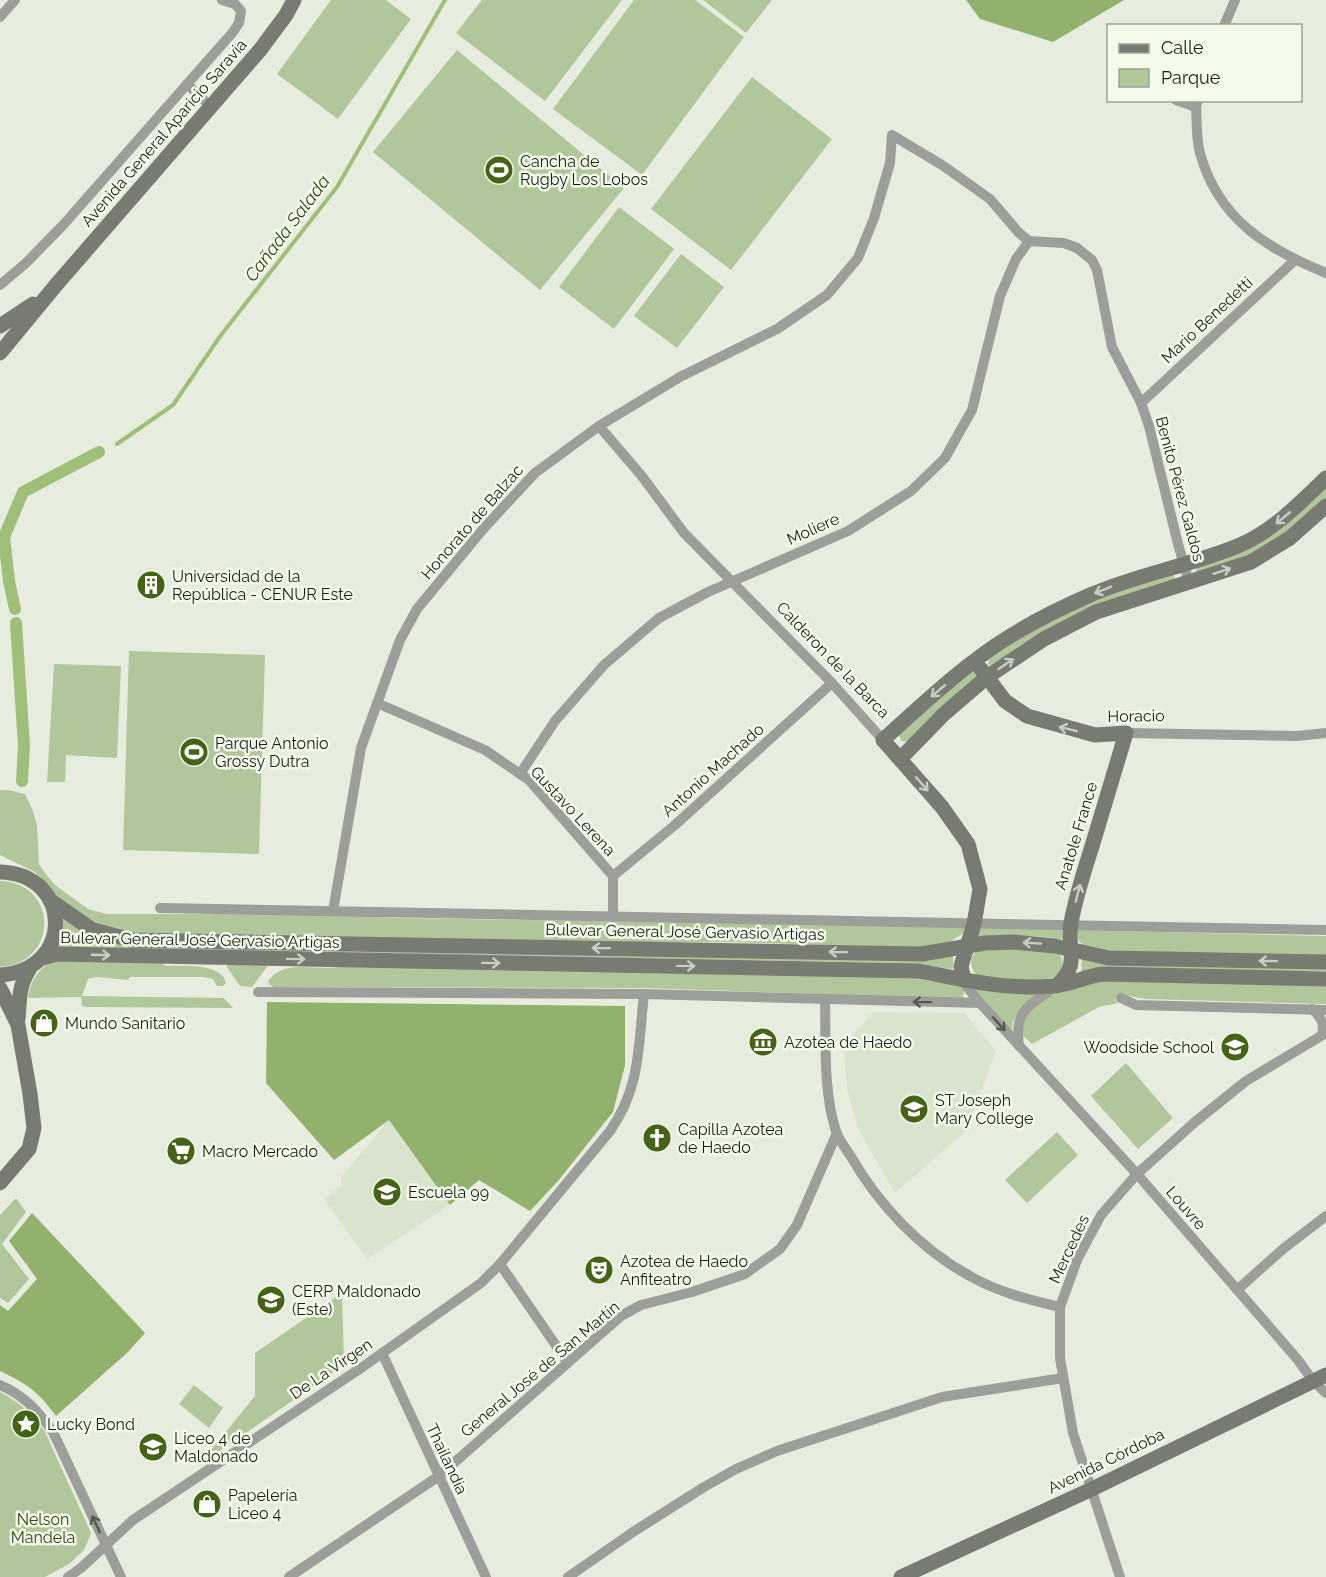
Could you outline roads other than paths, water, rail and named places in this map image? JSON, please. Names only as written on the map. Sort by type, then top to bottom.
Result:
[{"type":"street","points":[[0,17],[15,0]]},
{"type":"street","name":"Avenida General Aparicio Saravia","points":[[0,285],[26,263],[64,224],[233,32],[239,23],[241,11],[235,4],[222,0]]},
{"type":"street","name":"Avenida General Aparicio Saravia","points":[[0,353],[260,50],[286,15],[294,0]]},
{"type":"street","points":[[1225,24],[1235,0]]},
{"type":"street","points":[[187,84],[211,107]]},
{"type":"street","points":[[1197,104],[1199,151],[1208,176],[1219,196],[1243,227],[1295,260],[1326,273]]},
{"type":"street","name":"Honorato de Balzac","points":[[333,911],[361,748],[400,640],[417,609],[484,528],[535,473],[599,426],[680,377],[777,329],[827,295],[858,258],[874,218],[890,163],[892,135],[942,165],[990,199],[1019,233],[1029,241]]},
{"type":"street","name":"Benito Pérez Galdos","points":[[1029,241],[1064,243],[1077,248],[1092,260],[1097,270],[1112,347],[1141,403],[1149,426],[1189,582]]},
{"type":"street","name":"Moliere","points":[[520,774],[555,721],[604,665],[659,618],[708,592],[848,531],[911,491],[945,458],[972,410],[1000,296],[1016,260],[1029,241]]},
{"type":"street","name":"Mario Benedetti","points":[[1141,403],[1295,260]]},
{"type":"street","name":"Avenida General Aparicio Saravia","points":[[0,326],[56,285]]},
{"type":"street","name":"Calderon de la Barca","points":[[599,426],[641,475],[684,533],[831,683],[942,807],[968,844],[980,889],[969,946],[961,966],[964,980]]},
{"type":"street","points":[[883,740],[975,660],[1033,623],[1088,596],[1139,576],[1240,545],[1281,520],[1326,478]]},
{"type":"street","points":[[900,759],[944,714],[987,677],[1044,639],[1096,612],[1251,562],[1290,538],[1326,506]]},
{"type":"street","name":"Horacio","points":[[975,660],[1005,701],[1027,717],[1095,735],[1126,733],[1297,736],[1326,733]]},
{"type":"street","name":"Antonio Machado","points":[[613,876],[675,825],[831,683]]},
{"type":"street","name":"Gustavo Lerena","points":[[377,703],[485,750],[529,780],[613,876],[613,917]]},
{"type":"street","name":"Anatole France","points":[[1056,986],[1066,978],[1070,970],[1070,925],[1078,890],[1126,733]]},
{"type":"street","name":"Bulevar General José Gervasio Artigas","points":[[0,861],[16,873],[30,879],[51,901],[91,929],[131,940],[922,954],[985,943],[1024,943],[1055,946],[1108,958],[1326,962]]},
{"type":"street","points":[[0,872],[16,873]]},
{"type":"street","points":[[0,975],[15,974],[30,968],[43,958],[56,931],[56,916],[51,901]]},
{"type":"street","name":"Bulevar General José Gervasio Artigas","points":[[160,908],[1326,930]]},
{"type":"street","name":"Bulevar General José Gervasio Artigas","points":[[43,958],[57,954],[919,971],[990,985],[1056,986],[1087,976],[1103,974],[1326,979]]},
{"type":"street","points":[[0,1183],[24,1156],[32,1142],[33,1135],[30,1094],[18,1025],[20,988],[30,968]]},
{"type":"street","name":"Louvre","points":[[964,980],[980,1003],[1137,1174],[1298,1360],[1320,1378],[1326,1393]]},
{"type":"street","points":[[1019,1046],[1017,1030],[1018,1020],[1022,1013],[1056,986]]},
{"type":"street","points":[[0,988],[18,1025]]},
{"type":"street","points":[[258,992],[644,994],[980,1003]]},
{"type":"street","name":"De La Virgen","points":[[68,1577],[133,1520],[382,1353],[481,1283],[500,1264],[623,1113],[636,1071],[644,994]]},
{"type":"street","points":[[1121,998],[1136,1005],[1326,1010]]},
{"type":"street","points":[[825,1000],[829,1090],[837,1133],[866,1183],[902,1224],[936,1253],[969,1276],[1002,1291],[1060,1307]]},
{"type":"street","points":[[1312,1009],[1323,1023],[1324,1034]]},
{"type":"street","name":"Mercedes","points":[[1120,1577],[1072,1433],[1060,1358],[1060,1307],[1077,1260],[1101,1215],[1137,1174],[1195,1122],[1246,1081],[1324,1034]]},
{"type":"street","name":"General José de San Martín","points":[[289,1577],[439,1476],[621,1316],[641,1305],[692,1292],[746,1274],[780,1249],[797,1225],[837,1133]]},
{"type":"street","points":[[1237,1290],[1283,1249],[1326,1216]]},
{"type":"street","points":[[500,1264],[568,1363]]},
{"type":"street","name":"Thailandia","points":[[382,1353],[486,1577]]},
{"type":"street","points":[[568,1577],[704,1487],[736,1469],[777,1451],[942,1397],[1063,1378]]},
{"type":"street","name":"Avenida Córdoba","points":[[900,1577],[1092,1489],[1320,1378]]},
{"type":"street","points":[[0,1385],[27,1400],[53,1432],[121,1577]]},
{"type":"waterway","name":"Cañada Salada","points":[[117,444],[173,405],[221,335],[337,187],[445,0]]},
{"type":"waterway","points":[[15,609],[4,537],[23,492],[99,452]]},
{"type":"waterway","points":[[16,623],[24,746],[22,781]]},
{"type":"place","name":"Cancha de Rugby Los Lobos","points":[[499,170]]},
{"type":"place","name":"Universidad de la República - CENUR Este","points":[[151,585]]},
{"type":"place","name":"Parque Antonio Grossy Dutra","points":[[194,752]]},
{"type":"place","name":"Mundo Sanitario","points":[[44,1023]]},
{"type":"place","name":"Azotea de Haedo","points":[[763,1042]]},
{"type":"place","name":"Woodside School","points":[[1235,1047]]},
{"type":"place","name":"ST Joseph Mary College","points":[[914,1109]]},
{"type":"place","name":"Capilla Azotea de Haedo","points":[[657,1138]]},
{"type":"place","name":"Macro Mercado","points":[[181,1151]]},
{"type":"place","name":"Escuela 99","points":[[387,1192]]},
{"type":"place","name":"Azotea de Haedo Anfiteatro","points":[[599,1270]]},
{"type":"place","name":"CERP Maldonado (Este)","points":[[271,1300]]},
{"type":"place","name":"Lucky Bond","points":[[26,1424]]},
{"type":"place","name":"Liceo 4 de Maldonado","points":[[153,1447]]},
{"type":"place","name":"Papelería Liceo 4","points":[[207,1504]]},
{"type":"park label","name":"Nelson Mandela","points":[[43,1528]]}]
